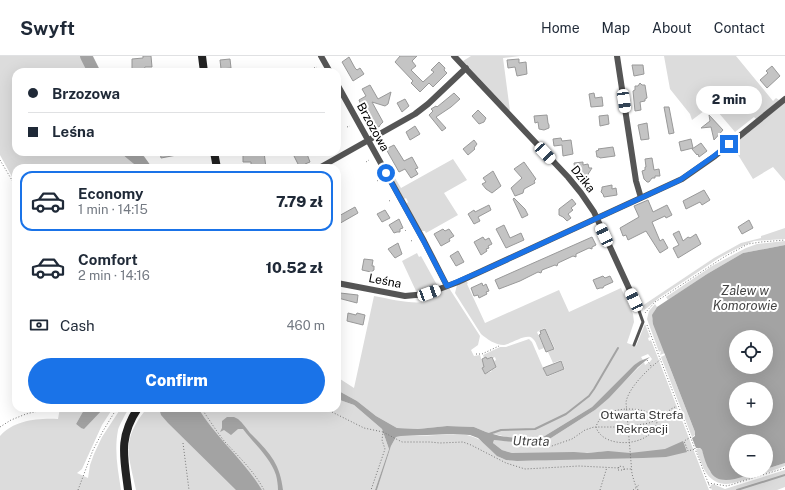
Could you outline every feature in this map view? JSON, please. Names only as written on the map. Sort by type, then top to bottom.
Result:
[{"type":"street","points":[[202,56],[204,68]]},
{"type":"street","points":[[321,56],[328,68]]},
{"type":"street","name":"Dzika","points":[[454,56],[569,178],[590,205],[638,308]]},
{"type":"street","points":[[617,56],[637,188],[640,198]]},
{"type":"street","points":[[341,156],[420,111],[466,68]]},
{"type":"street","name":"Brzozowa","points":[[341,91],[447,286]]},
{"type":"street","name":"Leśna","points":[[341,284],[405,296],[422,295],[447,286],[680,180],[692,173],[714,156],[785,98]]},
{"type":"street","points":[[326,164],[341,156]]},
{"type":"street","points":[[128,490],[123,458],[123,446],[128,427],[136,412]]},
{"type":"lane","name":"Dzika","points":[[634,345],[643,322],[638,308]]},
{"type":"path","points":[[346,127],[350,126]]},
{"type":"path","points":[[0,160],[12,180]]},
{"type":"path","points":[[643,315],[655,302],[740,248],[755,242],[785,240]]},
{"type":"path","points":[[646,323],[711,490]]},
{"type":"path","points":[[476,354],[482,354],[499,346]]},
{"type":"path","points":[[647,360],[651,366]]},
{"type":"path","points":[[638,490],[632,469],[626,402],[628,395],[651,366],[660,360]]},
{"type":"path","points":[[549,447],[568,442],[571,438],[586,430],[596,427],[628,427],[656,420],[672,407],[678,405]]},
{"type":"path","points":[[614,410],[639,410],[647,412],[656,420],[655,428],[650,434],[642,439],[629,443],[618,442],[605,438],[598,432],[596,427],[600,418],[614,410]]},
{"type":"path","points":[[0,427],[11,420],[34,412]]},
{"type":"path","points":[[78,490],[93,450],[115,412]]},
{"type":"path","points":[[204,412],[224,441],[242,458],[260,482],[264,490]]},
{"type":"path","points":[[332,412],[364,428],[382,432],[397,439],[410,442],[463,442],[506,463],[525,469],[579,466],[607,466],[619,468],[619,466],[624,467],[624,469],[632,469]]},
{"type":"path","points":[[371,490],[385,449],[382,440],[382,432]]},
{"type":"path","points":[[691,437],[684,441],[688,451],[695,449]]},
{"type":"path","points":[[183,443],[189,490]]},
{"type":"path","points":[[600,490],[607,466]]},
{"type":"path","points":[[708,483],[727,486],[785,468]]},
{"type":"path","points":[[633,490],[639,485]]},
{"type":"green space","points":[[0,56],[93,56],[99,68],[12,68],[12,156],[140,156],[147,164],[12,164],[12,177],[0,155]]},
{"type":"green space","points":[[471,56],[520,56],[503,58],[510,111],[463,61]]},
{"type":"green space","points":[[664,56],[736,56],[773,101],[776,98],[779,100],[756,119],[754,117],[735,132],[712,105],[692,120],[690,114],[670,89]]},
{"type":"green space","points":[[785,101],[785,181],[773,167],[753,179],[732,145]]},
{"type":"green space","points":[[453,159],[467,180],[444,193],[458,215],[426,233],[425,231],[421,231],[406,204],[408,202],[406,198],[404,199],[393,179],[395,178],[401,188]]},
{"type":"green space","points":[[785,228],[785,239],[754,241],[736,249],[719,258],[659,298],[644,310],[643,306],[645,304],[714,258],[741,243],[761,238],[761,236]]},
{"type":"green space","points":[[785,241],[785,245],[743,253],[707,274],[668,300],[666,297],[712,266],[746,248],[757,244]]},
{"type":"green space","points":[[417,253],[419,257],[421,256],[437,285],[416,291],[402,261]]},
{"type":"green space","name":"Otwarta Strefa Rekreacji","points":[[466,281],[468,283],[467,284],[485,323],[559,290],[569,312],[621,288],[633,314],[634,322],[627,343],[636,346],[645,324],[650,337],[648,338],[649,341],[651,340],[709,490],[377,490],[391,446],[396,437],[401,436],[467,435],[480,440],[503,459],[519,461],[558,458],[608,451],[572,453],[512,453],[502,450],[493,443],[494,440],[534,444],[551,438],[595,410],[644,362],[645,365],[648,363],[650,364],[649,363],[652,359],[648,354],[641,357],[643,360],[634,365],[592,407],[543,437],[532,440],[511,438],[486,432],[474,427],[447,426],[418,429],[397,428],[376,416],[357,401],[341,392],[341,380],[354,388],[374,296],[406,302],[425,302],[425,296],[449,288],[480,336],[478,345],[471,350],[474,356],[480,355],[484,367],[482,368],[485,374],[496,368],[494,361],[496,360],[495,357],[493,358],[492,356],[487,359],[486,357],[484,358],[483,355],[500,347],[506,347],[529,339],[532,342],[547,377],[565,369],[561,360],[553,363],[548,352],[555,349],[545,328],[537,332],[544,348],[539,350],[535,341],[531,337],[501,345],[494,343],[481,334],[455,293],[457,285]]},
{"type":"green space","points":[[655,304],[657,307],[652,318],[665,353],[660,355],[661,351],[659,352],[647,319],[649,311]]},
{"type":"green space","points":[[665,355],[695,432],[695,435],[692,437],[661,357]]},
{"type":"green space","points":[[341,400],[354,405],[382,429],[389,449],[375,490],[136,490],[129,456],[129,447],[133,429],[144,412],[341,412]]},
{"type":"green space","points":[[59,412],[83,412],[76,424],[81,428],[99,412],[110,412],[102,425],[82,469],[77,473],[88,478],[90,465],[102,437],[118,412],[127,412],[119,428],[116,445],[121,490],[0,490],[0,436],[12,426],[19,423],[42,419],[58,419]]},
{"type":"green space","points":[[699,448],[702,450],[710,472],[729,474],[729,478],[752,478],[726,484],[715,481],[705,471],[696,449]]},
{"type":"green space","points":[[785,463],[785,466],[773,470],[773,467]]},
{"type":"green space","points":[[785,470],[785,487],[777,490],[712,490],[710,486],[713,484],[725,489],[760,478],[773,478],[773,474]]},
{"type":"water","name":"Zalew w Komorowie","points":[[785,245],[785,463],[773,467],[773,434],[729,434],[729,478],[740,478],[726,480],[714,476],[707,466],[702,450],[700,448],[696,448],[692,438],[695,436],[695,432],[653,324],[652,315],[657,307],[707,274],[743,253]]},
{"type":"water","points":[[650,357],[595,410],[551,438],[540,443],[531,444],[494,440],[493,443],[502,450],[512,453],[587,453],[608,451],[630,453],[665,449],[683,441],[687,452],[666,457],[517,461],[506,460],[497,456],[478,438],[470,435],[453,434],[401,436],[396,437],[391,446],[377,490],[375,490],[389,449],[382,429],[354,405],[341,400],[341,392],[357,401],[376,416],[397,428],[418,429],[447,426],[474,427],[500,436],[532,440],[543,437],[592,407],[634,365]]},
{"type":"water","points":[[83,412],[100,412],[84,429],[76,424]]},
{"type":"water","points":[[160,412],[201,412],[255,479],[262,490],[236,490],[161,415]]},
{"type":"water","points":[[227,417],[234,417],[238,419],[268,452],[279,472],[283,490],[278,490],[276,475],[270,462],[243,429],[238,429],[231,435],[224,430],[220,432],[222,428],[222,421]]},
{"type":"building","points":[[143,56],[151,56],[152,67],[132,68],[132,59],[143,58]]},
{"type":"building","points":[[400,56],[417,56],[412,61],[416,66],[411,70],[423,82],[434,72],[431,70],[439,62],[445,68],[444,70],[447,73],[433,87],[429,83],[420,92],[411,83],[413,81],[395,62]]},
{"type":"building","points":[[349,57],[355,68],[357,70],[360,68],[364,74],[353,81],[342,62]]},
{"type":"building","points":[[230,59],[231,68],[221,68],[220,60]]},
{"type":"building","points":[[519,59],[519,63],[526,62],[527,74],[517,76],[515,67],[508,68],[507,60]]},
{"type":"building","points":[[632,65],[643,65],[644,74],[634,76]]},
{"type":"building","points":[[772,66],[780,76],[767,88],[760,80],[768,73],[766,71]]},
{"type":"building","points":[[640,83],[645,85],[647,98],[645,101],[640,102],[641,110],[635,111],[633,91],[635,90],[635,86],[638,86]]},
{"type":"building","points":[[370,85],[378,99],[391,92],[388,104],[385,106],[372,102],[383,122],[379,127],[377,126],[374,128],[373,126],[370,126],[372,122],[363,104],[361,105],[359,100],[366,96],[362,89]]},
{"type":"building","points":[[454,93],[460,99],[436,117],[446,128],[442,131],[429,115],[433,111],[431,109],[436,106],[437,107]]},
{"type":"building","points":[[594,93],[595,98],[602,97],[603,106],[591,107],[589,94]]},
{"type":"building","points":[[405,99],[409,106],[402,112],[397,103]]},
{"type":"building","points":[[664,107],[669,107],[674,133],[669,134]]},
{"type":"building","points":[[478,110],[486,118],[484,122],[479,124],[472,116]]},
{"type":"building","points":[[547,115],[549,128],[544,130],[539,129],[538,122],[535,123],[534,116]]},
{"type":"building","points":[[608,115],[609,124],[600,126],[599,116]]},
{"type":"building","points":[[709,115],[723,130],[714,140],[711,127],[701,128],[710,121]]},
{"type":"building","points":[[647,123],[649,139],[641,140],[638,125]]},
{"type":"building","points":[[415,126],[420,134],[410,140],[406,132]]},
{"type":"building","points":[[561,138],[562,141],[571,140],[573,154],[563,156],[562,145],[554,146],[553,139]]},
{"type":"building","points":[[691,139],[693,148],[681,151],[679,142]]},
{"type":"building","points":[[474,140],[477,144],[474,148],[475,149],[468,155],[463,149]]},
{"type":"building","points":[[701,143],[707,151],[699,157],[698,154],[697,155],[692,149]]},
{"type":"building","points":[[394,145],[404,161],[412,157],[418,168],[415,169],[418,174],[411,178],[405,169],[399,172],[386,149]]},
{"type":"building","points":[[613,147],[615,156],[597,157],[596,151],[599,150],[598,149]]},
{"type":"building","points":[[161,156],[172,156],[161,158]]},
{"type":"building","points":[[243,156],[264,156],[266,164],[251,164],[251,162],[243,162]]},
{"type":"building","points":[[294,156],[308,156],[310,162],[298,164]]},
{"type":"building","points":[[652,158],[654,170],[659,169],[660,176],[655,176],[655,178],[652,178],[649,182],[647,182],[644,179],[642,171],[645,170],[646,167],[645,159]]},
{"type":"building","points":[[524,162],[536,179],[534,181],[535,183],[524,189],[523,193],[515,196],[511,188],[522,178],[514,169]]},
{"type":"building","points":[[583,162],[583,165],[588,164],[589,168],[592,168],[585,179],[575,170],[574,163]]},
{"type":"building","points":[[493,171],[501,186],[492,193],[482,184],[486,182],[483,178]]},
{"type":"building","points":[[612,185],[612,189],[616,188],[617,195],[604,197],[601,192],[602,187]]},
{"type":"building","points":[[704,190],[710,200],[702,205],[700,202],[686,209],[683,201]]},
{"type":"building","points":[[514,198],[525,209],[528,215],[522,218],[513,199]]},
{"type":"building","points":[[572,199],[576,204],[571,208],[573,210],[568,214],[571,218],[567,221],[559,215],[559,209]]},
{"type":"building","points":[[648,200],[653,212],[667,205],[672,215],[666,218],[665,216],[652,222],[660,241],[663,239],[668,248],[660,253],[646,231],[628,240],[626,235],[623,236],[620,228],[639,217],[634,206]]},
{"type":"building","points":[[489,205],[491,210],[478,217],[480,221],[474,224],[468,214],[474,210],[475,212]]},
{"type":"building","points":[[355,207],[358,213],[341,223],[341,215]]},
{"type":"building","points":[[385,210],[390,218],[382,222],[377,214]]},
{"type":"building","points":[[399,219],[403,228],[400,229],[400,232],[394,233],[389,225]]},
{"type":"building","points":[[749,220],[753,228],[742,234],[738,227]]},
{"type":"building","points":[[504,225],[510,238],[521,233],[524,240],[506,248],[496,229]]},
{"type":"building","points":[[443,229],[445,231],[449,229],[454,236],[449,239],[450,241],[441,246],[434,234]]},
{"type":"building","points":[[679,231],[683,241],[696,234],[701,244],[678,258],[673,248],[679,245],[673,234]]},
{"type":"building","points":[[483,237],[485,240],[489,238],[492,244],[488,246],[489,248],[486,249],[487,251],[481,255],[474,242]]},
{"type":"building","points":[[592,237],[596,245],[592,247],[592,249],[589,248],[576,254],[576,257],[573,256],[558,263],[557,266],[555,265],[542,270],[541,273],[538,272],[499,289],[495,280]]},
{"type":"building","points":[[398,243],[402,254],[395,258],[388,249]]},
{"type":"building","points":[[458,251],[464,262],[456,266],[450,256]]},
{"type":"building","points":[[364,259],[373,260],[372,266],[374,266],[374,270],[371,272],[362,270]]},
{"type":"building","points":[[603,276],[605,278],[610,276],[613,282],[604,286],[603,288],[597,289],[593,280]]},
{"type":"building","points":[[482,283],[483,286],[486,284],[489,291],[486,292],[487,294],[479,298],[478,295],[474,296],[471,288]]},
{"type":"building","points":[[341,293],[358,295],[357,303],[341,299]]},
{"type":"building","points":[[348,313],[365,315],[363,325],[347,321]]},
{"type":"building","points":[[545,329],[554,349],[546,352],[539,335],[541,334],[540,331]]},
{"type":"building","points":[[486,357],[487,359],[492,357],[496,367],[485,374],[482,368],[484,367],[482,359]]},
{"type":"building","points":[[561,361],[564,369],[547,376],[543,368]]},
{"type":"waterway","name":"Utrata","points":[[86,56],[92,68]]},
{"type":"waterway","name":"Utrata","points":[[134,156],[142,164]]},
{"type":"waterway","points":[[489,434],[501,430],[535,429],[566,414],[589,396],[618,348]]},
{"type":"waterway","points":[[737,490],[785,475]]},
{"type":"route","points":[[386,173],[447,286],[554,239],[680,180],[692,173],[729,144]]}]
